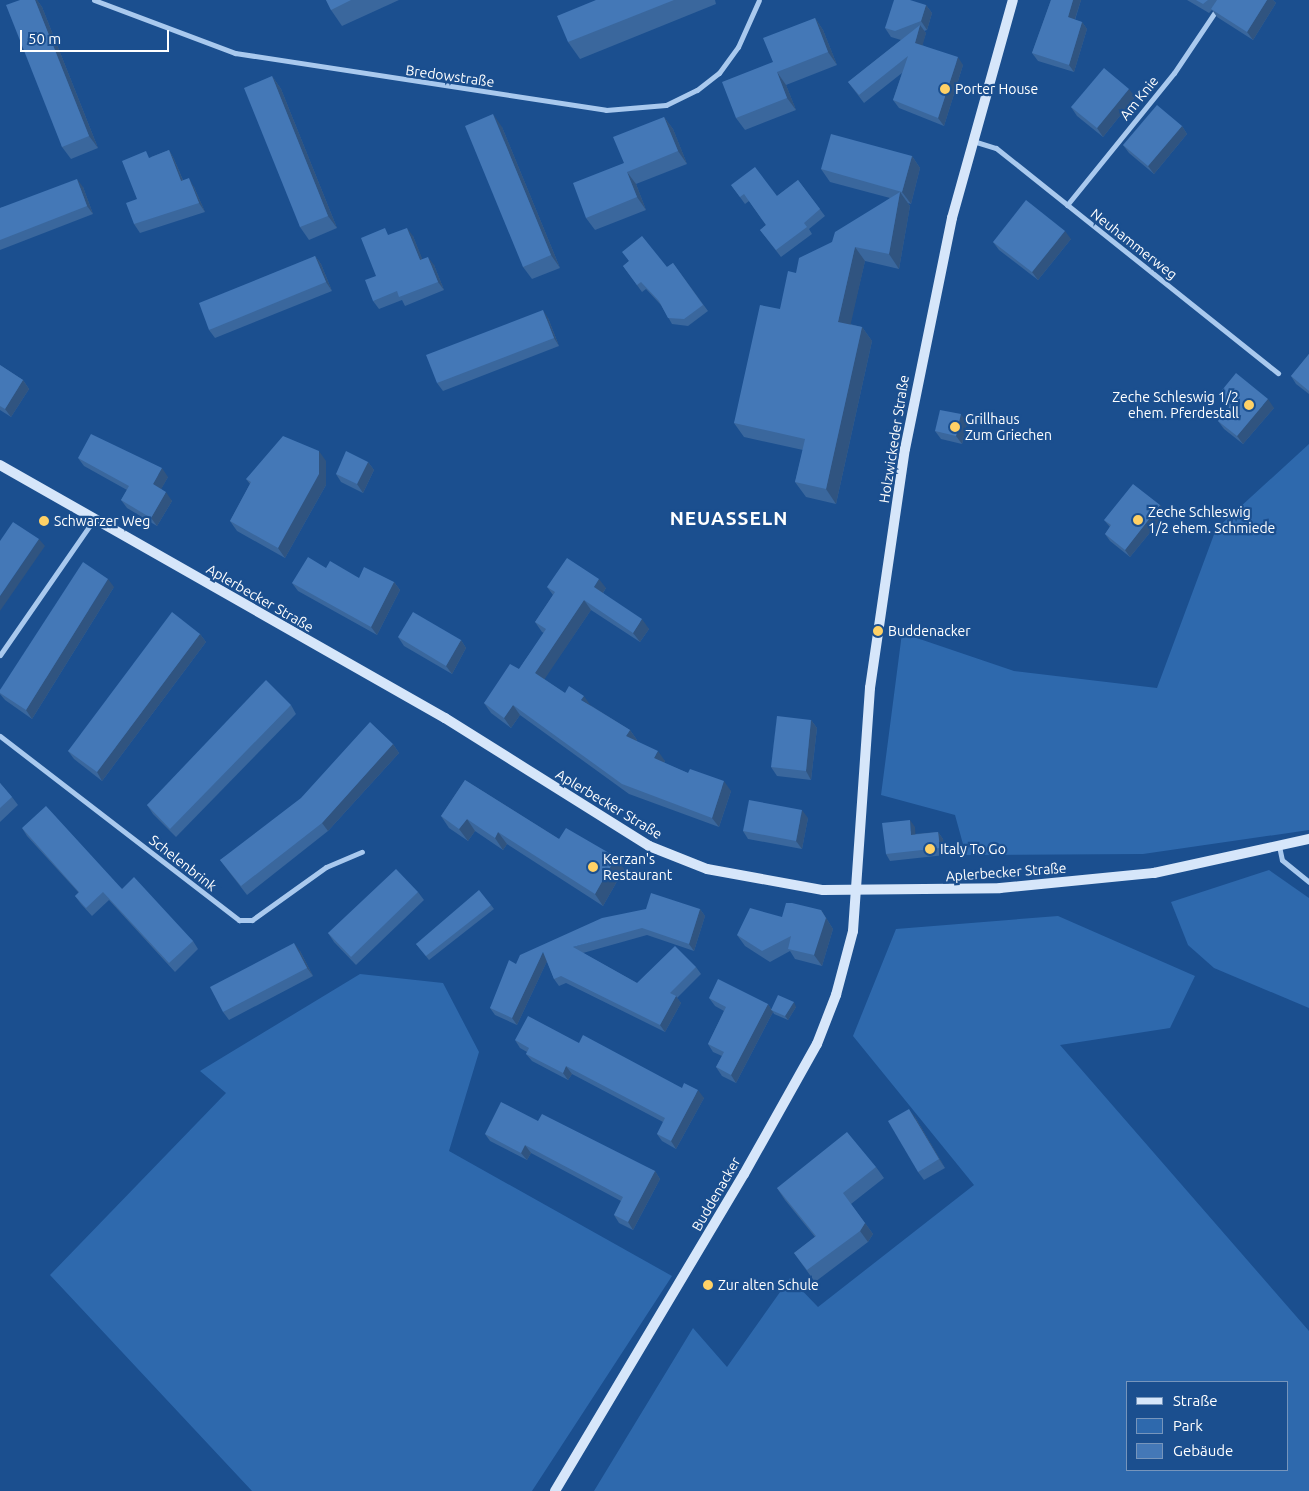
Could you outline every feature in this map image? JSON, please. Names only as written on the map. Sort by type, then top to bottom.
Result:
[{"type":"main road","name":"Holzwickeder Straße","points":[[856,892],[870,688],[905,449],[928,325],[972,141],[1013,0]]},
{"type":"main road","name":"Aplerbecker Straße","points":[[0,465],[445,718],[649,846],[707,869],[743,877],[856,892],[1000,888],[1154,873],[1309,839]]},
{"type":"main road","name":"Buddenacker","points":[[555,1491],[817,1044],[846,960],[856,892]]},
{"type":"street","name":"Bredowstraße","points":[[94,0],[235,53],[606,110],[666,105],[697,90],[719,73],[738,47],[759,0]]},
{"type":"street","name":"Am Knie","points":[[1067,205],[1174,72],[1223,0]]},
{"type":"street","name":"Neuhammerweg","points":[[972,141],[996,148],[1278,372]]},
{"type":"street","points":[[0,655],[94,519]]},
{"type":"street","name":"Schelenbrink","points":[[0,736],[239,920],[252,920],[326,867],[362,852]]},
{"type":"street","points":[[1279,845],[1282,860],[1309,882]]},
{"type":"green space","points":[[1309,444],[1309,830],[1143,854],[966,855],[955,815],[881,795],[902,633],[1014,671],[1157,688],[1216,529]]},
{"type":"green space","points":[[1269,870],[1309,898],[1309,1008],[1214,968],[1188,945],[1171,902]]},
{"type":"green space","points":[[1058,916],[1195,976],[1170,1028],[1060,1045],[1309,1331],[1309,1491],[594,1491],[693,1328],[727,1367],[790,1278],[818,1307],[974,1185],[853,1036],[896,929]]},
{"type":"green space","points":[[360,974],[443,983],[479,1052],[449,1151],[672,1276],[532,1491],[252,1491],[50,1275],[226,1093],[200,1071]]},
{"type":"building","points":[[20,0],[35,0],[89,136],[62,147],[6,5]]},
{"type":"building","points":[[326,0],[351,0],[331,10]]},
{"type":"building","points":[[596,0],[674,0],[568,42],[557,16]]},
{"type":"building","points":[[894,0],[910,0],[926,5],[921,21],[895,31],[885,28]]},
{"type":"building","points":[[1051,0],[1073,0],[1068,17],[1082,22],[1069,65],[1032,53]]},
{"type":"building","points":[[1196,0],[1208,0],[1203,4]]},
{"type":"building","points":[[1217,0],[1267,0],[1247,32],[1211,9]]},
{"type":"building","points":[[815,18],[828,52],[777,72],[787,98],[736,118],[722,82],[773,62],[763,38]]},
{"type":"building","points":[[920,25],[915,43],[958,57],[938,118],[893,100],[908,56],[859,95],[848,82]]},
{"type":"building","points":[[1104,68],[1129,89],[1097,128],[1071,107]]},
{"type":"building","points":[[272,76],[328,216],[300,227],[244,88]]},
{"type":"building","points":[[1157,105],[1182,126],[1148,166],[1123,145]]},
{"type":"building","points":[[493,114],[551,255],[523,267],[465,126]]},
{"type":"building","points":[[664,117],[678,151],[627,172],[637,197],[586,218],[573,183],[624,163],[613,137]]},
{"type":"building","points":[[831,134],[912,156],[902,192],[821,169]]},
{"type":"building","points":[[169,150],[181,181],[189,178],[199,203],[134,224],[126,203],[137,199],[122,161],[146,151],[149,158]]},
{"type":"building","points":[[755,167],[777,196],[798,180],[820,209],[804,223],[807,227],[776,250],[760,230],[766,225],[744,194],[740,197],[731,185]]},
{"type":"building","points":[[77,179],[87,206],[0,240],[0,208]]},
{"type":"building","points":[[900,192],[889,254],[855,247],[838,322],[862,327],[826,489],[795,482],[805,439],[734,423],[760,305],[780,309],[788,271],[796,273],[799,258],[832,242],[835,232]]},
{"type":"building","points":[[1026,200],[1065,231],[1032,272],[993,242]]},
{"type":"building","points":[[385,228],[388,235],[407,228],[420,260],[428,257],[438,282],[399,297],[397,291],[373,301],[365,280],[376,276],[361,238]]},
{"type":"building","points":[[642,236],[667,267],[673,263],[703,305],[684,319],[668,318],[659,301],[641,282],[637,285],[623,266],[629,261],[622,252]]},
{"type":"building","points":[[315,256],[326,282],[209,330],[199,303]]},
{"type":"building","points":[[543,310],[554,338],[437,383],[426,355]]},
{"type":"building","points":[[1309,354],[1309,391],[1291,376]]},
{"type":"building","points":[[0,365],[23,380],[5,409],[0,406]]},
{"type":"building","points":[[1236,373],[1268,399],[1237,436],[1218,421],[1231,405],[1218,395]]},
{"type":"building","points":[[940,410],[961,414],[956,436],[935,431]]},
{"type":"building","points":[[91,434],[162,468],[153,484],[166,492],[151,518],[121,500],[129,486],[78,458]]},
{"type":"building","points":[[283,436],[319,451],[319,474],[278,548],[230,521],[251,482],[246,479]]},
{"type":"building","points":[[346,451],[368,462],[357,484],[336,474]]},
{"type":"building","name":"Zeche Schleswig 1/2 ehem. Schmiede","points":[[1133,484],[1160,505],[1125,550],[1105,534],[1111,525],[1104,520]]},
{"type":"building","points":[[13,522],[39,539],[0,596],[0,541]]},
{"type":"building","points":[[308,557],[326,568],[330,561],[359,578],[364,567],[394,582],[371,627],[292,583]]},
{"type":"building","points":[[567,558],[599,579],[594,587],[642,619],[633,633],[584,600],[535,673],[565,693],[569,686],[584,696],[581,700],[630,730],[626,736],[658,751],[654,758],[688,773],[690,769],[724,781],[712,818],[622,784],[513,705],[504,718],[484,703],[510,664],[519,669],[546,629],[535,622],[555,592],[547,587]]},
{"type":"building","points":[[83,562],[108,579],[26,710],[0,693],[0,690]]},
{"type":"building","points":[[172,612],[200,634],[97,772],[68,751]]},
{"type":"building","points":[[413,612],[461,640],[446,666],[398,637]]},
{"type":"building","points":[[266,680],[291,705],[170,829],[147,805]]},
{"type":"building","points":[[777,716],[811,720],[806,771],[771,767]]},
{"type":"building","points":[[370,722],[393,744],[322,823],[241,886],[220,860],[301,798]]},
{"type":"building","points":[[465,780],[559,839],[566,828],[616,857],[595,894],[498,832],[495,838],[467,819],[459,829],[441,816]]},
{"type":"building","points":[[0,783],[12,797],[0,808]]},
{"type":"building","points":[[749,800],[802,810],[796,841],[743,831]]},
{"type":"building","points":[[46,806],[122,889],[134,877],[193,941],[169,963],[103,892],[86,908],[75,896],[79,892],[22,828]]},
{"type":"building","points":[[910,820],[911,835],[938,832],[940,848],[886,854],[882,823]]},
{"type":"building","points":[[396,869],[418,892],[351,957],[328,933]]},
{"type":"building","points":[[479,890],[491,905],[426,956],[416,944]]},
{"type":"building","points":[[651,893],[700,909],[689,944],[642,928],[573,947],[637,983],[675,946],[696,967],[670,993],[676,996],[660,1025],[561,976],[554,979],[543,952],[512,1018],[490,1008],[509,960],[516,964],[520,955],[602,918],[646,909]]},
{"type":"building","points":[[786,903],[821,910],[826,918],[814,955],[788,949],[791,936],[762,951],[737,935],[750,908],[782,917]]},
{"type":"building","points":[[294,943],[307,968],[223,1012],[210,987]]},
{"type":"building","points":[[718,979],[768,1004],[731,1075],[716,1067],[724,1052],[708,1044],[726,1007],[709,998]]},
{"type":"building","points":[[778,995],[794,1002],[785,1016],[771,1010]]},
{"type":"building","points":[[528,1016],[579,1043],[583,1035],[682,1088],[684,1083],[698,1090],[671,1141],[657,1134],[665,1118],[566,1066],[563,1073],[526,1054],[529,1048],[515,1040]]},
{"type":"building","points":[[501,1102],[538,1121],[542,1114],[655,1171],[628,1222],[614,1215],[623,1197],[525,1145],[521,1153],[485,1134]]},
{"type":"building","points":[[909,1109],[939,1159],[918,1172],[888,1121]]},
{"type":"building","points":[[847,1132],[876,1167],[843,1193],[865,1223],[860,1231],[807,1270],[794,1253],[816,1236],[777,1188]]},
{"type":"place","name":"Porter House","points":[[945,89]]},
{"type":"place","name":"Zeche Schleswig 1/2 ehem. Pferdestall","points":[[1249,405]]},
{"type":"place","name":"Grillhaus Zum Griechen","points":[[955,427]]},
{"type":"place","name":"Zeche Schleswig 1/2 ehem. Schmiede","points":[[1138,520]]},
{"type":"place","name":"Schwarzer Weg","points":[[44,521]]},
{"type":"place","name":"Buddenacker","points":[[878,631]]},
{"type":"place","name":"Italy To Go","points":[[930,849]]},
{"type":"place","name":"Kerzan's Restaurant","points":[[593,867]]},
{"type":"place","name":"Zur alten Schule","points":[[708,1285]]},
{"type":"district","name":"NEUASSELN","points":[[729,519]]}]
